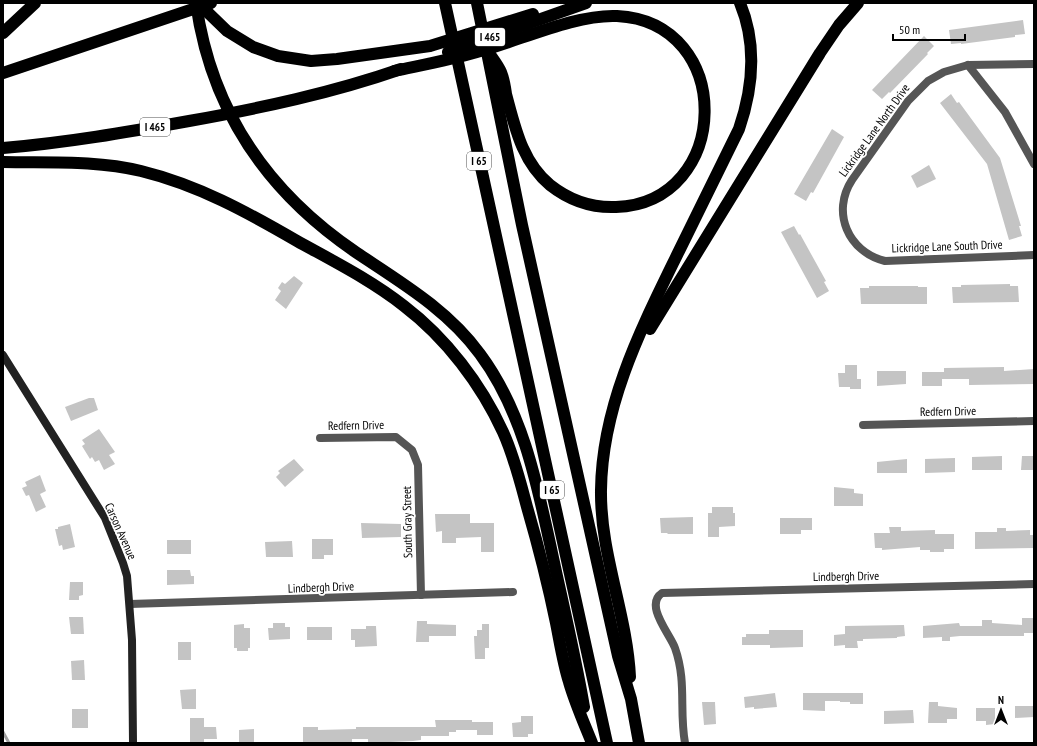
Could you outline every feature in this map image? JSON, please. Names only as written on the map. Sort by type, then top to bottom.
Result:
[{"type":"highway","points":[[3,33],[35,3]]},
{"type":"highway","points":[[197,3],[211,18],[237,38],[262,50],[295,59],[320,61],[430,46],[517,19],[576,3]]},
{"type":"highway","points":[[197,3],[203,40],[215,80],[241,135],[261,165],[293,202],[337,239],[425,298],[460,331],[479,352],[492,371],[512,410],[531,461],[580,680],[590,739]]},
{"type":"highway","points":[[3,73],[211,3]]},
{"type":"highway","name":"I 65","points":[[445,3],[607,743]]},
{"type":"highway","name":"I 65","points":[[477,3],[486,47],[496,74],[522,225],[613,633],[631,699],[639,743]]},
{"type":"highway","name":"I 465","points":[[3,148],[119,133],[276,104],[336,89],[394,71],[586,3]]},
{"type":"highway","points":[[631,699],[629,654],[603,524],[601,490],[605,438],[624,372],[658,293],[739,129],[750,80],[751,42],[740,3]]},
{"type":"highway","points":[[624,372],[820,53],[839,25],[858,3]]},
{"type":"highway","points":[[394,71],[478,52],[584,19],[604,16],[634,18],[652,24],[670,35],[682,47],[692,61],[701,80],[705,98],[705,124],[702,139],[691,162],[682,175],[670,186],[656,195],[641,202],[625,206],[600,206],[584,203],[569,197],[548,184],[528,160],[496,74]]},
{"type":"highway","points":[[3,162],[66,163],[115,166],[164,177],[210,194],[271,226],[381,290],[415,315],[439,338],[459,360],[478,389],[496,419],[509,448],[518,475],[544,570],[569,682],[590,739]]},
{"type":"main road","name":"Carson Avenue","points":[[3,355],[105,518],[123,563],[127,576],[130,604],[133,743]]},
{"type":"street","name":"Lickridge Lane North Drive","points":[[863,252],[849,235],[844,223],[842,204],[847,187],[908,101],[921,87],[944,72],[968,65],[1034,64]]},
{"type":"street","points":[[968,65],[1005,112],[1034,164]]},
{"type":"street","name":"Lickridge Lane South Drive","points":[[863,252],[878,259],[895,262],[1034,255]]},
{"type":"street","name":"Redfern Drive","points":[[863,425],[1034,421]]},
{"type":"street","name":"Redfern Drive","points":[[320,438],[396,437],[412,450]]},
{"type":"street","name":"South Gray Street","points":[[412,450],[418,465],[421,596]]},
{"type":"street","name":"Lindbergh Drive","points":[[685,743],[682,673],[673,645],[657,615],[655,603],[659,596],[667,592],[1034,584]]},
{"type":"street","name":"Lindbergh Drive","points":[[130,604],[513,592]]},
{"type":"building","points":[[1023,20],[1025,34],[1015,35],[1015,37],[951,44],[949,30]]},
{"type":"building","points":[[924,36],[934,46],[890,93],[889,92],[882,99],[872,90]]},
{"type":"building","points":[[951,94],[957,103],[959,102],[1000,158],[1021,226],[1019,226],[1022,236],[1009,240],[987,164],[940,103]]},
{"type":"building","points":[[832,129],[844,137],[813,193],[811,192],[806,201],[794,194]]},
{"type":"building","points":[[929,165],[936,179],[917,188],[911,176]]},
{"type":"building","points":[[794,226],[826,281],[824,282],[829,291],[817,298],[781,232]]},
{"type":"building","points":[[294,276],[303,283],[286,309],[275,300],[281,291],[278,288],[282,282],[285,284]]},
{"type":"building","points":[[1010,284],[1010,286],[1018,286],[1019,302],[953,303],[952,287],[961,287],[961,285]]},
{"type":"building","points":[[869,286],[927,287],[927,304],[861,304],[860,288],[869,288]]},
{"type":"building","points":[[845,365],[857,365],[857,379],[861,379],[861,389],[839,387],[838,373],[845,373]]},
{"type":"building","points":[[1004,367],[1004,371],[1034,369],[1034,384],[969,385],[969,379],[942,379],[942,386],[922,386],[922,372],[944,372],[944,368]]},
{"type":"building","points":[[877,371],[906,371],[906,384],[877,386]]},
{"type":"building","points":[[89,398],[94,398],[98,410],[71,421],[65,407]]},
{"type":"building","points":[[99,429],[115,452],[109,455],[115,464],[104,470],[99,460],[95,462],[92,457],[90,459],[82,446],[85,444],[82,440]]},
{"type":"building","points":[[1002,456],[1002,470],[972,470],[972,457]]},
{"type":"building","points":[[1022,456],[1034,456],[1034,470],[1021,470]]},
{"type":"building","points":[[955,458],[955,472],[925,473],[925,459]]},
{"type":"building","points":[[294,459],[304,470],[285,487],[276,477],[280,473],[278,471]]},
{"type":"building","points":[[907,459],[907,473],[877,473],[877,462]]},
{"type":"building","points":[[40,475],[46,491],[40,494],[46,507],[36,512],[29,495],[26,496],[22,488],[27,486],[25,482]]},
{"type":"building","points":[[834,487],[854,489],[854,493],[863,494],[863,506],[834,506]]},
{"type":"building","points":[[712,507],[733,507],[733,513],[735,513],[735,526],[719,527],[719,537],[708,537],[708,513],[712,513]]},
{"type":"building","points":[[435,514],[470,514],[470,523],[494,523],[494,552],[481,552],[481,537],[456,538],[456,543],[442,543],[442,531],[436,532]]},
{"type":"building","points":[[693,517],[693,534],[661,533],[660,518]]},
{"type":"building","points":[[780,518],[812,518],[812,530],[801,530],[801,534],[780,534]]},
{"type":"building","points":[[361,523],[401,524],[401,537],[362,538]]},
{"type":"building","points":[[70,524],[75,547],[63,550],[62,545],[59,546],[55,529]]},
{"type":"building","points":[[889,527],[901,527],[901,531],[935,530],[935,534],[954,534],[954,549],[944,549],[944,552],[930,552],[930,550],[920,550],[920,547],[882,550],[882,548],[875,548],[874,533],[890,533]]},
{"type":"building","points":[[997,528],[1006,528],[1006,531],[1030,530],[1030,535],[1034,535],[1034,548],[975,549],[975,532],[997,532]]},
{"type":"building","points":[[312,539],[333,539],[333,555],[324,555],[324,559],[312,559]]},
{"type":"building","points":[[167,540],[191,540],[191,554],[167,554]]},
{"type":"building","points":[[292,541],[293,557],[266,557],[265,542]]},
{"type":"building","points":[[167,570],[190,570],[191,576],[194,576],[194,584],[167,585]]},
{"type":"building","points":[[70,582],[83,582],[83,595],[79,596],[79,600],[69,600]]},
{"type":"building","points":[[69,617],[83,617],[84,634],[71,634]]},
{"type":"building","points":[[1022,618],[1033,618],[1034,633],[1024,633],[1024,636],[960,636],[950,637],[950,641],[942,641],[942,637],[923,638],[923,626],[959,623],[960,626],[982,626],[982,620],[992,620],[992,623],[1022,625]]},
{"type":"building","points":[[417,621],[427,621],[427,624],[456,625],[456,636],[429,636],[429,642],[416,642]]},
{"type":"building","points":[[273,623],[285,623],[285,627],[290,627],[290,639],[269,640],[268,628],[273,628]]},
{"type":"building","points":[[244,624],[244,628],[250,628],[250,648],[248,648],[248,651],[237,651],[237,648],[234,648],[234,625]]},
{"type":"building","points":[[482,624],[489,624],[489,648],[485,648],[485,659],[475,659],[474,636],[477,636],[477,630],[482,630]]},
{"type":"building","points":[[904,625],[905,636],[897,638],[863,639],[863,641],[857,641],[858,648],[845,648],[845,645],[834,646],[834,635],[845,634],[845,626]]},
{"type":"building","points":[[366,626],[376,626],[377,646],[355,647],[355,640],[351,640],[351,629],[366,629]]},
{"type":"building","points":[[307,627],[332,627],[332,640],[307,640]]},
{"type":"building","points":[[769,630],[803,630],[803,647],[770,648],[770,645],[742,645],[742,637],[746,637],[746,634],[769,634]]},
{"type":"building","points":[[178,642],[191,642],[191,660],[178,660]]},
{"type":"building","points":[[84,660],[85,680],[72,680],[71,661]]},
{"type":"building","points":[[196,689],[196,709],[182,709],[180,690]]},
{"type":"building","points":[[775,693],[777,707],[754,709],[754,707],[745,708],[744,697]]},
{"type":"building","points":[[803,693],[863,693],[863,704],[825,701],[825,711],[803,710]]},
{"type":"building","points":[[702,702],[715,702],[716,724],[704,725]]},
{"type":"building","points":[[929,702],[938,702],[938,706],[957,708],[957,719],[947,719],[947,723],[928,723]]},
{"type":"building","points":[[1015,706],[1034,706],[1034,717],[1015,718]]},
{"type":"building","points":[[976,708],[995,708],[995,724],[986,725],[986,721],[976,721]]},
{"type":"building","points":[[72,709],[88,709],[88,728],[72,728]]},
{"type":"building","points":[[913,710],[914,723],[884,724],[884,711]]},
{"type":"building","points":[[521,716],[533,716],[533,734],[528,734],[528,737],[513,737],[512,723],[521,722]]},
{"type":"building","points":[[190,718],[204,718],[204,727],[216,727],[217,739],[204,739],[204,743],[190,743]]},
{"type":"building","points":[[435,720],[472,720],[472,722],[493,722],[493,735],[477,735],[477,730],[456,730],[456,732],[449,732],[449,736],[421,736],[421,740],[413,741],[368,743],[368,739],[352,739],[352,743],[303,743],[303,727],[318,727],[318,730],[356,729],[356,727],[436,727]]},
{"type":"building","points":[[254,729],[254,742],[239,742],[239,730]]},
{"type":"waterway","points":[[3,732],[9,743]]}]
